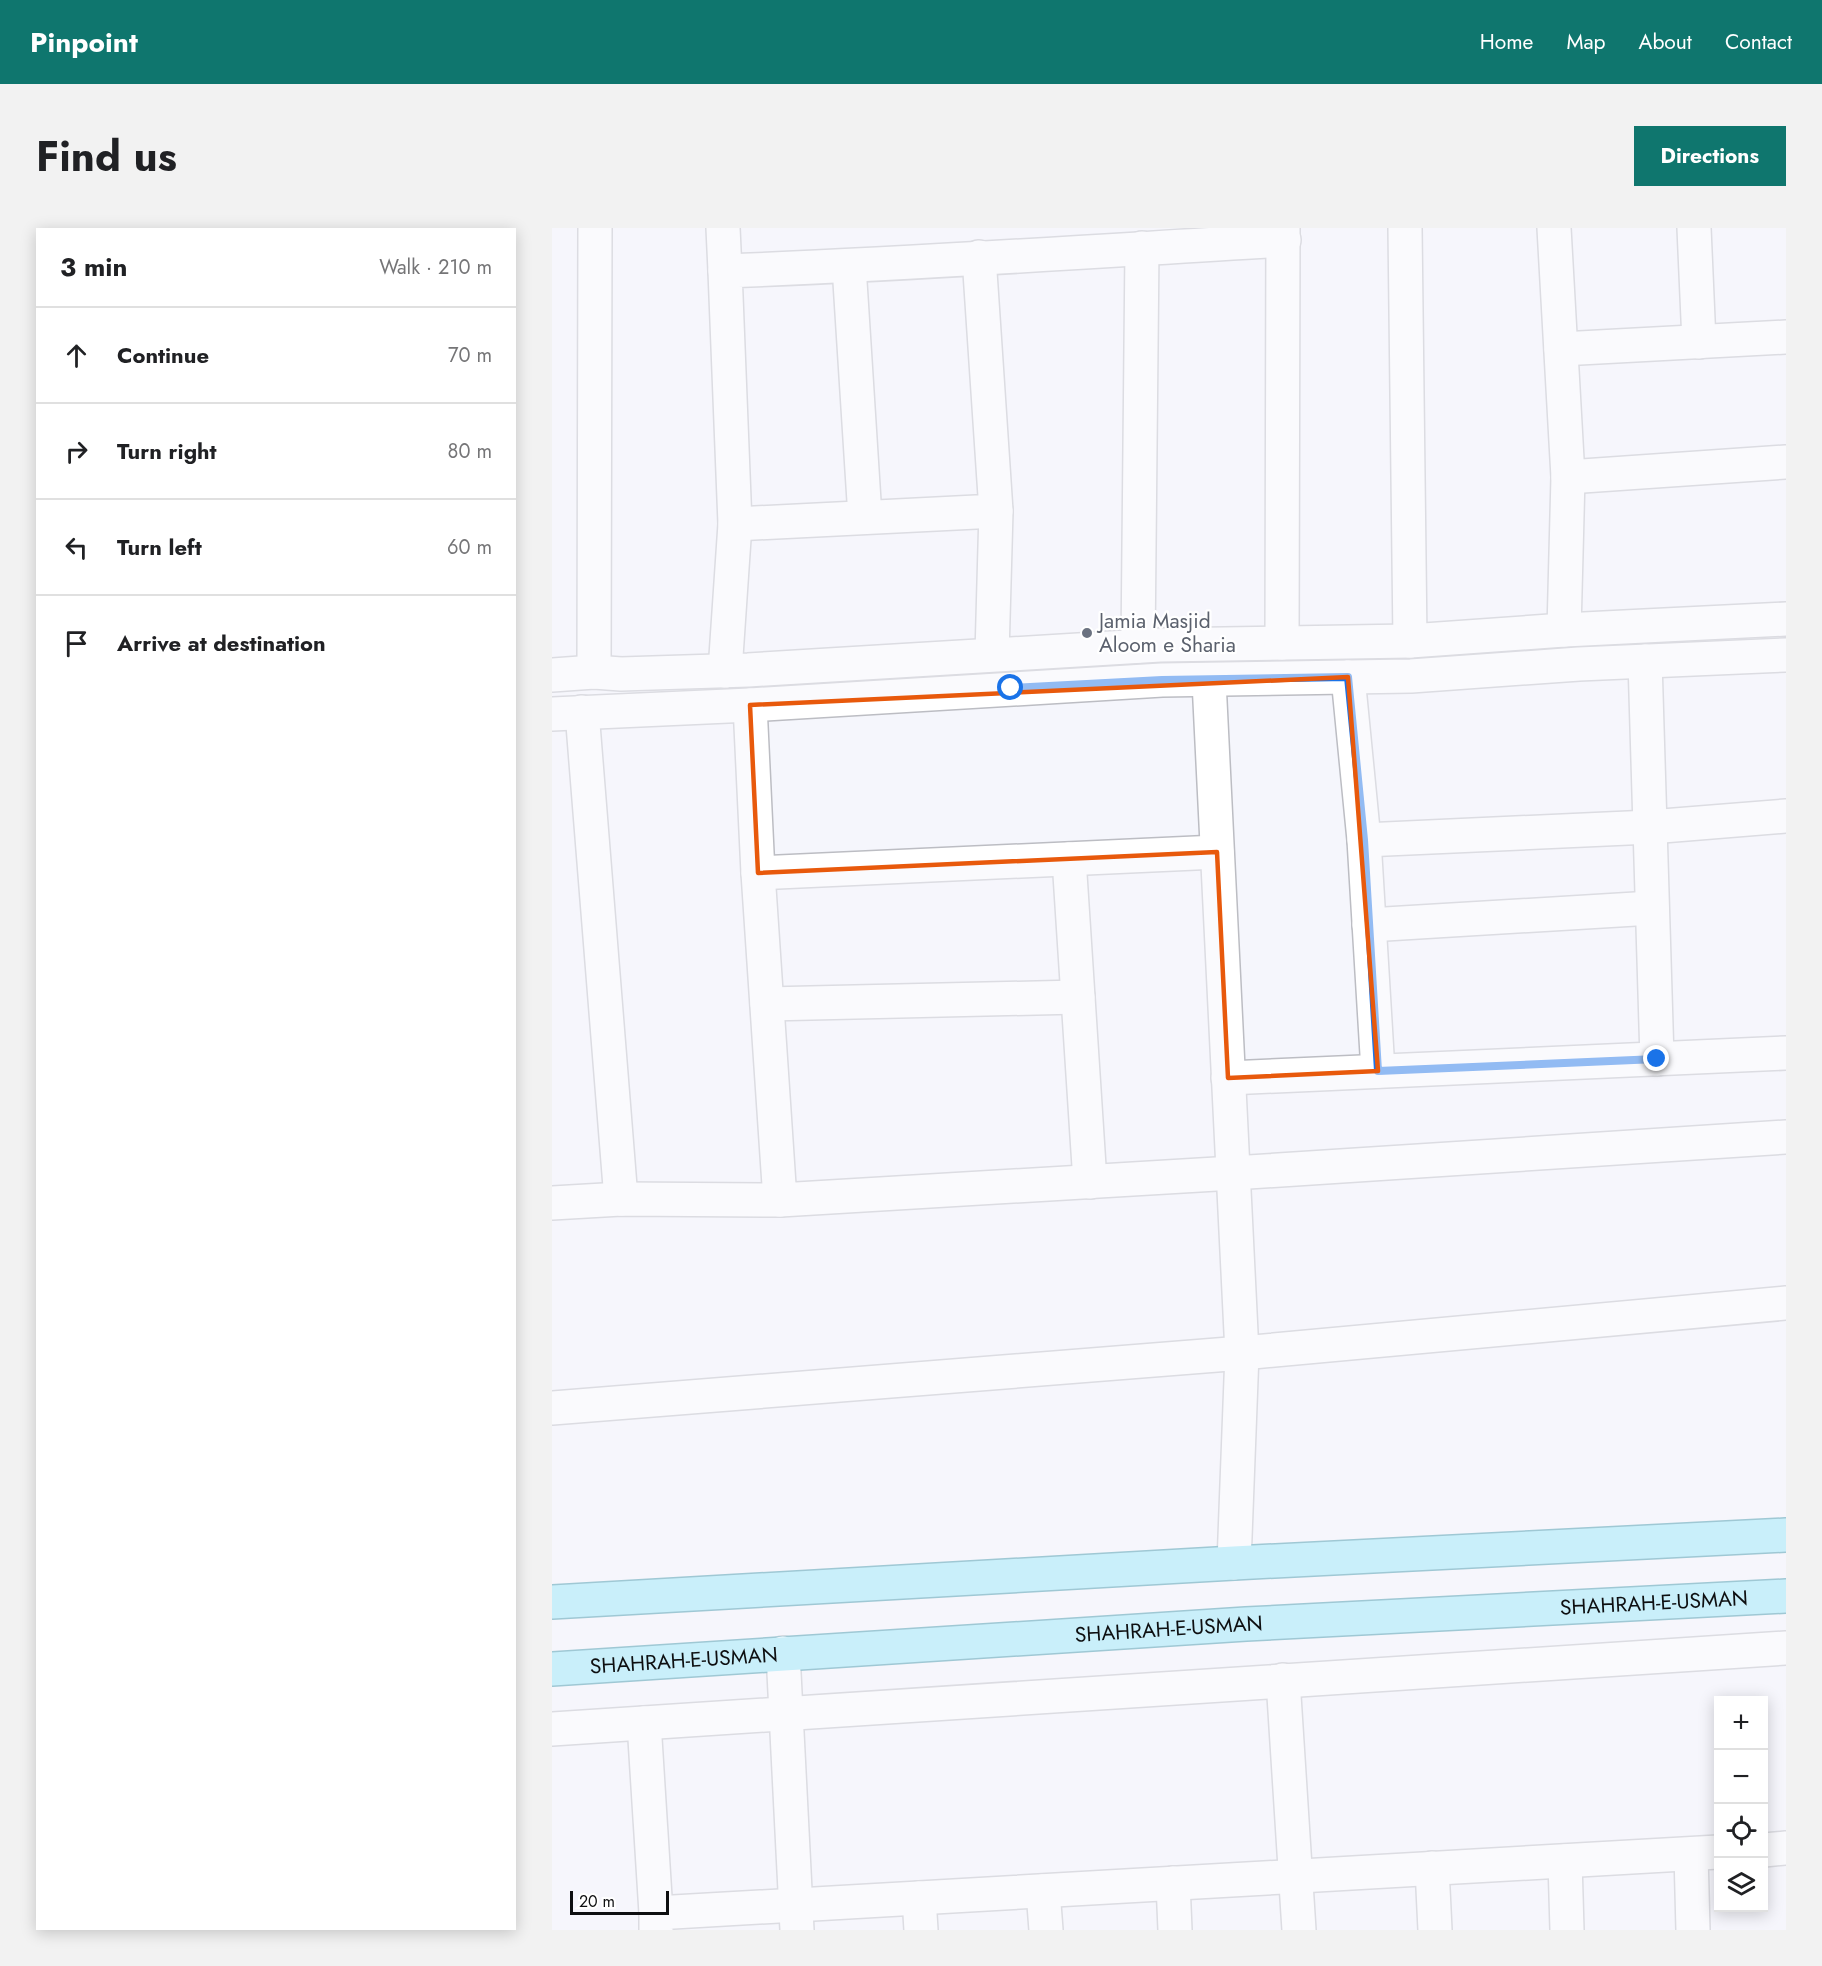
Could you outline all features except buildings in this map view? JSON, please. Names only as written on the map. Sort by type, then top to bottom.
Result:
[{"type":"main road","points":[[552,1602],[1786,1534]]},
{"type":"main road","name":"SHAHRAH-E-USMAN","points":[[552,1669],[1246,1624],[1786,1596]]},
{"type":"street","points":[[594,672],[595,228]]},
{"type":"street","points":[[723,228],[735,524],[725,671]]},
{"type":"street","points":[[1405,228],[1410,641]]},
{"type":"street","points":[[1554,228],[1568,477],[1564,630]]},
{"type":"street","points":[[1694,228],[1699,342]]},
{"type":"street","points":[[725,271],[849,266],[1142,248],[1284,234],[1282,643]]},
{"type":"street","points":[[1138,646],[1142,248]]},
{"type":"street","points":[[979,257],[996,511],[992,654]]},
{"type":"street","points":[[849,266],[865,517]]},
{"type":"street","points":[[1561,349],[1786,337]]},
{"type":"street","points":[[1568,477],[1786,462]]},
{"type":"street","points":[[735,524],[996,511]]},
{"type":"street","points":[[552,675],[594,672],[621,674],[725,671],[1138,646],[1410,641],[1564,630],[1786,619]]},
{"type":"street","points":[[621,1199],[567,713],[750,705],[1162,680],[1411,676],[1645,661],[1786,655]]},
{"type":"street","points":[[1645,661],[1657,1059]]},
{"type":"street","points":[[1348,677],[1364,840],[1378,1071]]},
{"type":"street","points":[[1209,681],[1242,1353],[1234,1563]]},
{"type":"street","points":[[750,705],[758,873],[780,1200]]},
{"type":"street","points":[[1364,840],[1650,827],[1786,816]]},
{"type":"street","points":[[758,873],[1217,852]]},
{"type":"street","points":[[1069,859],[1090,1182]]},
{"type":"street","points":[[1369,925],[1652,908]]},
{"type":"street","points":[[767,1004],[1078,997]]},
{"type":"street","points":[[1228,1078],[1786,1053]]},
{"type":"street","points":[[552,1203],[621,1199],[780,1200],[1786,1137]]},
{"type":"street","points":[[552,1408],[1242,1353],[1786,1303]]},
{"type":"street","points":[[552,1729],[1786,1648]]},
{"type":"street","points":[[783,1653],[797,1918]]},
{"type":"street","points":[[1283,1680],[1299,1930]]},
{"type":"street","points":[[644,1723],[656,1922],[920,1914],[1043,1891],[1705,1853],[1693,1930]]},
{"type":"street","points":[[1768,1850],[1786,1848]]},
{"type":"street","points":[[1565,1861],[1567,1930]]},
{"type":"street","points":[[1432,1869],[1435,1930]]},
{"type":"street","points":[[1173,1883],[1175,1930]]},
{"type":"street","points":[[1043,1891],[1046,1930]]},
{"type":"highlighted area","points":[[1348,677],[1378,1071],[1228,1078],[1217,852],[758,873],[750,705]]},
{"type":"place","name":"Jamia Masjid Aloom e Sharia","points":[[1087,633]]},
{"type":"route","points":[[1011,688],[1162,680],[1348,677],[1364,840],[1378,1071],[1657,1059]]}]
